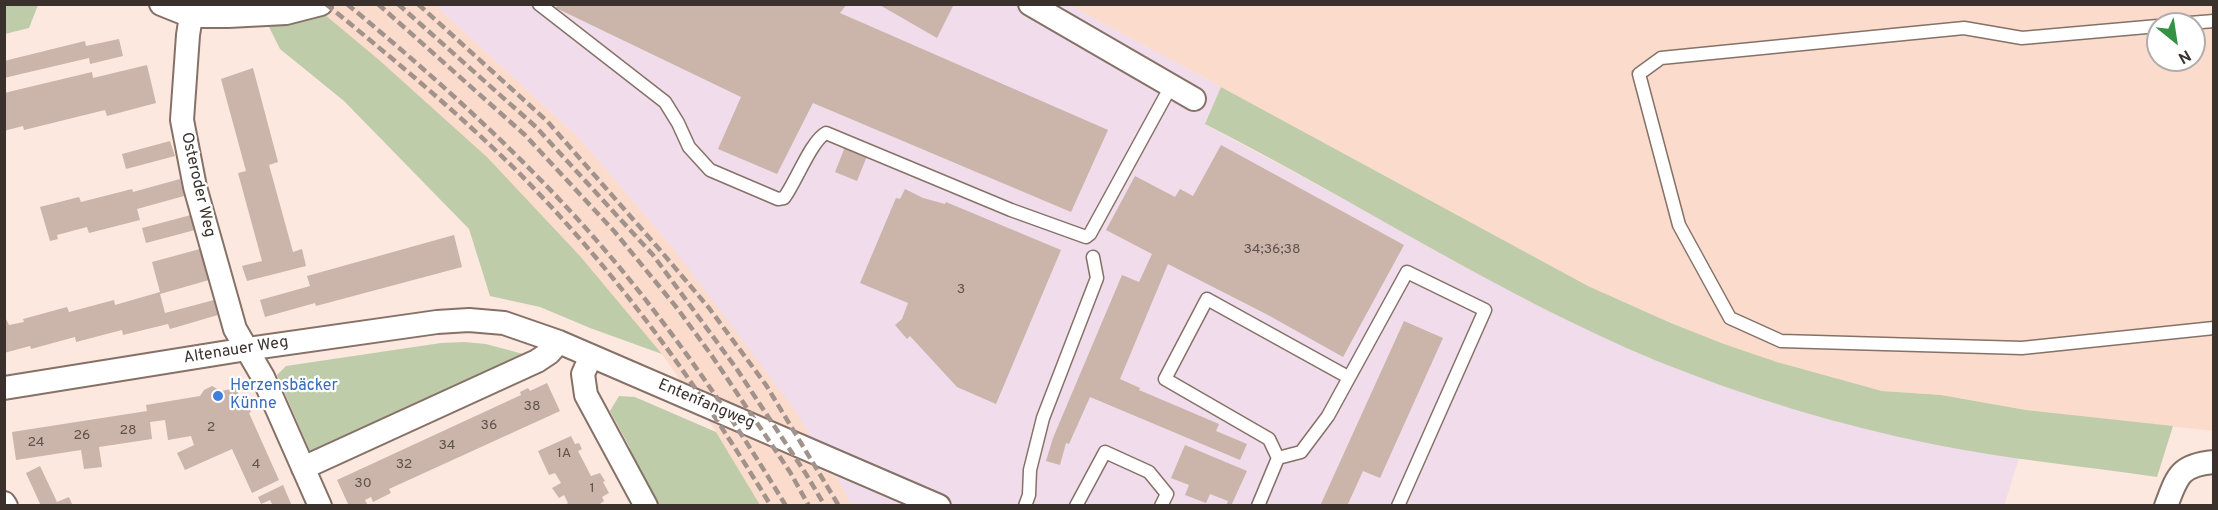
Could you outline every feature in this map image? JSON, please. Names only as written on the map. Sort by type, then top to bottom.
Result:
[{"type":"street","points":[[161,4],[191,16],[286,13],[321,4]]},
{"type":"street","points":[[1030,4],[1194,99]]},
{"type":"street","name":"Osteroder Weg","points":[[191,16],[182,120],[195,187],[235,329],[263,377],[320,506]]},
{"type":"street","name":"Altenauer Weg","points":[[4,388],[247,349],[437,322],[469,320]]},
{"type":"street","name":"Entenfangweg","points":[[469,320],[504,323],[560,342],[939,506]]},
{"type":"street","points":[[303,468],[537,361],[560,342]]},
{"type":"street","points":[[591,356],[583,374],[586,395],[646,506]]},
{"type":"street","points":[[2166,506],[2178,475],[2198,464],[2214,462]]},
{"type":"lane","points":[[539,4],[664,102],[678,123],[689,147],[710,170],[778,199],[784,198],[793,186],[815,144],[826,133],[1011,210],[1086,237],[1090,234],[1171,86]]},
{"type":"lane","points":[[2146,27],[2022,38],[1964,28],[1952,29],[1661,58],[1639,74],[1679,225],[1730,318],[1781,341],[2022,348],[2214,328]]},
{"type":"lane","points":[[1025,506],[1029,495],[1030,470],[1043,418],[1096,278],[1094,257]]},
{"type":"lane","points":[[1278,458],[1301,452],[1328,416],[1407,272],[1485,310],[1398,506]]},
{"type":"lane","points":[[1258,506],[1278,458],[1269,439],[1165,379],[1207,298],[1348,377]]},
{"type":"lane","points":[[1076,506],[1105,452],[1149,472],[1167,494],[1161,506]]},
{"type":"shaded area","points":[[312,5],[435,5],[580,139],[674,249],[794,409],[843,488],[851,505],[760,505],[716,432],[662,354],[580,256],[487,157],[378,59]]},
{"type":"shaded area","points":[[435,5],[1070,5],[1221,87],[1206,125],[1584,328],[1683,371],[1790,408],[1905,438],[2019,458],[2004,506],[851,505],[843,488],[674,249],[580,139]]},
{"type":"shaded area","points":[[1070,5],[2213,5],[2213,431],[2026,410],[1941,395],[1882,391],[1777,362],[1672,323],[1588,286]]},
{"type":"green space","points":[[312,4],[378,59],[487,157],[580,256],[662,354],[540,307],[490,296],[469,229],[344,101],[280,49],[263,15],[163,5]]},
{"type":"green space","points":[[4,5],[38,5],[29,28],[5,34]]},
{"type":"green space","points":[[1221,87],[1588,286],[1724,344],[1777,362],[1882,391],[1941,395],[2026,410],[2173,426],[2157,477],[1988,454],[1862,428],[1793,409],[1657,361],[1485,278],[1205,124]]},
{"type":"green space","points":[[441,343],[486,344],[527,355],[312,456],[277,375],[286,366]]},
{"type":"green space","points":[[619,396],[635,397],[716,432],[760,505],[658,505],[627,453],[630,448],[610,411]]},
{"type":"building","points":[[558,4],[847,4],[840,13],[1108,130],[1071,212],[813,103],[777,174],[718,149],[741,97],[556,8]]},
{"type":"building","points":[[878,4],[954,4],[937,38]]},
{"type":"building","points":[[119,39],[123,56],[90,64],[89,58],[4,78],[4,61],[85,41],[86,46]]},
{"type":"building","points":[[147,65],[156,103],[107,116],[105,110],[24,130],[23,126],[4,131],[4,93],[92,72],[93,78]]},
{"type":"building","points":[[253,68],[278,162],[269,165],[293,252],[302,249],[306,266],[247,281],[242,266],[262,261],[238,173],[246,171],[221,79]]},
{"type":"building","points":[[170,141],[175,156],[126,169],[122,154]]},
{"type":"building","points":[[1221,145],[1404,245],[1343,357],[1268,315],[1168,264],[1120,379],[1140,388],[1139,390],[1219,424],[1216,431],[1247,444],[1240,460],[1090,397],[1069,444],[1066,443],[1060,465],[1046,461],[1053,438],[1122,275],[1139,282],[1152,254],[1106,230],[1135,176],[1175,197],[1180,189],[1193,196]]},
{"type":"building","points":[[845,147],[867,156],[857,181],[835,172]]},
{"type":"building","points":[[180,179],[184,196],[137,209],[140,220],[89,233],[87,227],[57,235],[58,239],[50,241],[40,207],[79,197],[81,202],[132,189],[133,192]]},
{"type":"building","points":[[905,189],[923,198],[945,204],[946,202],[1061,250],[996,404],[957,387],[910,336],[907,339],[895,325],[902,319],[908,303],[860,283],[896,198],[900,199]]},
{"type":"building","points":[[191,215],[195,230],[146,243],[142,228]]},
{"type":"building","points":[[454,235],[462,267],[316,306],[315,303],[265,317],[260,300],[310,286],[307,276]]},
{"type":"building","points":[[200,249],[209,280],[160,294],[165,313],[214,300],[218,315],[170,329],[168,324],[123,335],[122,330],[76,342],[75,337],[31,349],[30,346],[4,353],[4,315],[9,325],[67,307],[69,312],[114,300],[115,305],[160,292],[152,262]]},
{"type":"building","points":[[1404,321],[1443,338],[1380,478],[1363,471],[1347,506],[1320,506]]},
{"type":"building","points":[[547,383],[560,411],[389,489],[391,493],[373,502],[371,497],[365,500],[367,504],[349,506],[337,480],[521,395],[520,392],[528,388],[530,391]]},
{"type":"building","points":[[212,386],[221,391],[236,388],[240,398],[244,398],[279,480],[252,493],[232,449],[185,470],[177,453],[194,445],[191,436],[168,440],[165,420],[150,422],[152,439],[99,447],[102,467],[84,469],[81,450],[16,460],[12,432],[147,411],[146,405],[200,396],[204,390]]},
{"type":"building","points":[[571,436],[575,444],[579,443],[582,449],[578,451],[591,476],[600,473],[605,481],[603,482],[609,493],[602,497],[604,501],[597,506],[564,506],[568,503],[564,495],[559,498],[552,488],[561,483],[555,473],[549,475],[538,451]]},
{"type":"building","points":[[1185,445],[1247,471],[1231,506],[1226,506],[1228,501],[1210,494],[1206,503],[1185,495],[1189,485],[1171,478]]},
{"type":"building","points":[[40,466],[57,502],[69,497],[72,504],[41,506],[26,473]]},
{"type":"building","points":[[283,485],[292,506],[273,506],[270,500],[261,504],[258,497]]},
{"type":"railway","points":[[326,4],[471,127],[553,209],[622,289],[685,373],[771,506]]},
{"type":"railway","points":[[347,4],[413,60],[509,148],[598,242],[698,370],[786,506]]},
{"type":"railway","points":[[378,4],[525,135],[614,231],[677,308],[712,356],[790,472],[809,506]]},
{"type":"railway","points":[[398,4],[536,127],[653,255],[736,368],[825,506]]},
{"type":"railway","points":[[418,4],[547,121],[709,308],[766,385],[839,506]]},
{"type":"place","name":"Herzensbäcker Künne","points":[[218,396]]}]
